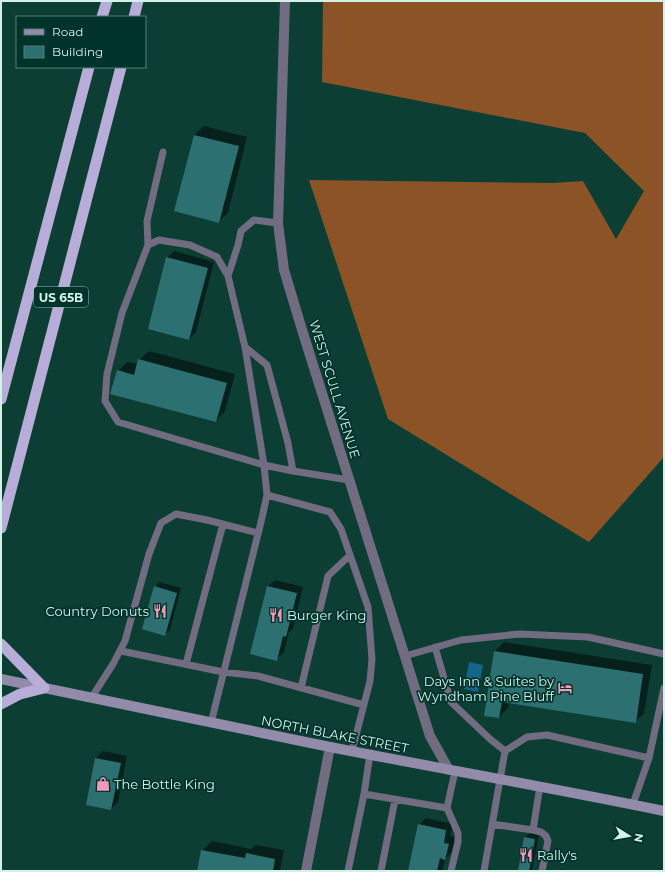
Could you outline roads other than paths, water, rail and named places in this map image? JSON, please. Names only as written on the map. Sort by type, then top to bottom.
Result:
[{"type":"highway","points":[[102,16],[107,1]]},
{"type":"highway","points":[[134,16],[138,1]]},
{"type":"highway","name":"US 65B","points":[[1,399],[89,68]]},
{"type":"highway","name":"US 65B","points":[[1,528],[121,68]]},
{"type":"highway","points":[[1,644],[44,688]]},
{"type":"highway","points":[[1,704],[20,694],[44,688]]},
{"type":"main road","name":"NORTH BLAKE STREET","points":[[1,679],[352,751],[664,811]]},
{"type":"street","name":"WEST SCULL AVENUE","points":[[285,1],[278,222],[284,270],[430,736],[452,770]]},
{"type":"street","points":[[306,871],[330,746]]},
{"type":"lane","points":[[163,152],[147,221],[148,244],[122,313],[107,374],[105,401],[118,422],[264,465],[349,480]]},
{"type":"lane","points":[[228,276],[241,232],[254,220],[278,222]]},
{"type":"lane","points":[[148,244],[159,240],[190,245],[217,257],[228,276],[245,347],[264,465],[266,495],[212,723]]},
{"type":"lane","points":[[245,347],[267,365],[288,443],[293,471]]},
{"type":"lane","points":[[266,495],[330,512],[341,528],[368,607],[372,659],[370,681],[352,751]]},
{"type":"lane","points":[[92,697],[125,641],[149,554],[161,523],[176,514],[258,533]]},
{"type":"lane","points":[[186,664],[223,524]]},
{"type":"lane","points":[[301,688],[328,576],[350,555]]},
{"type":"lane","points":[[405,656],[461,640],[519,634],[588,637],[664,654]]},
{"type":"lane","points":[[435,648],[451,702],[505,751]]},
{"type":"lane","points":[[120,651],[223,672],[258,676],[364,705]]},
{"type":"lane","points":[[633,804],[649,758],[664,688]]},
{"type":"lane","points":[[484,871],[505,751],[527,736],[547,735],[649,758]]},
{"type":"lane","points":[[348,871],[364,794],[370,754]]},
{"type":"lane","points":[[451,871],[458,842],[458,833],[447,808],[452,770]]},
{"type":"lane","points":[[533,830],[540,786]]},
{"type":"lane","points":[[364,794],[447,808]]},
{"type":"lane","points":[[382,871],[395,800]]},
{"type":"lane","points":[[492,824],[533,830],[546,836],[548,841],[542,871]]},
{"type":"water","points":[[469,662],[483,665],[478,692],[464,689]]},
{"type":"place","name":"Country Donuts","points":[[160,611]]},
{"type":"place","name":"Burger King","points":[[276,615]]},
{"type":"place","name":"Days Inn & Suites by Wyndham Pine Bluff","points":[[565,688]]},
{"type":"place","name":"The Bottle King","points":[[103,784]]},
{"type":"place","name":"Rally's","points":[[526,855]]}]
